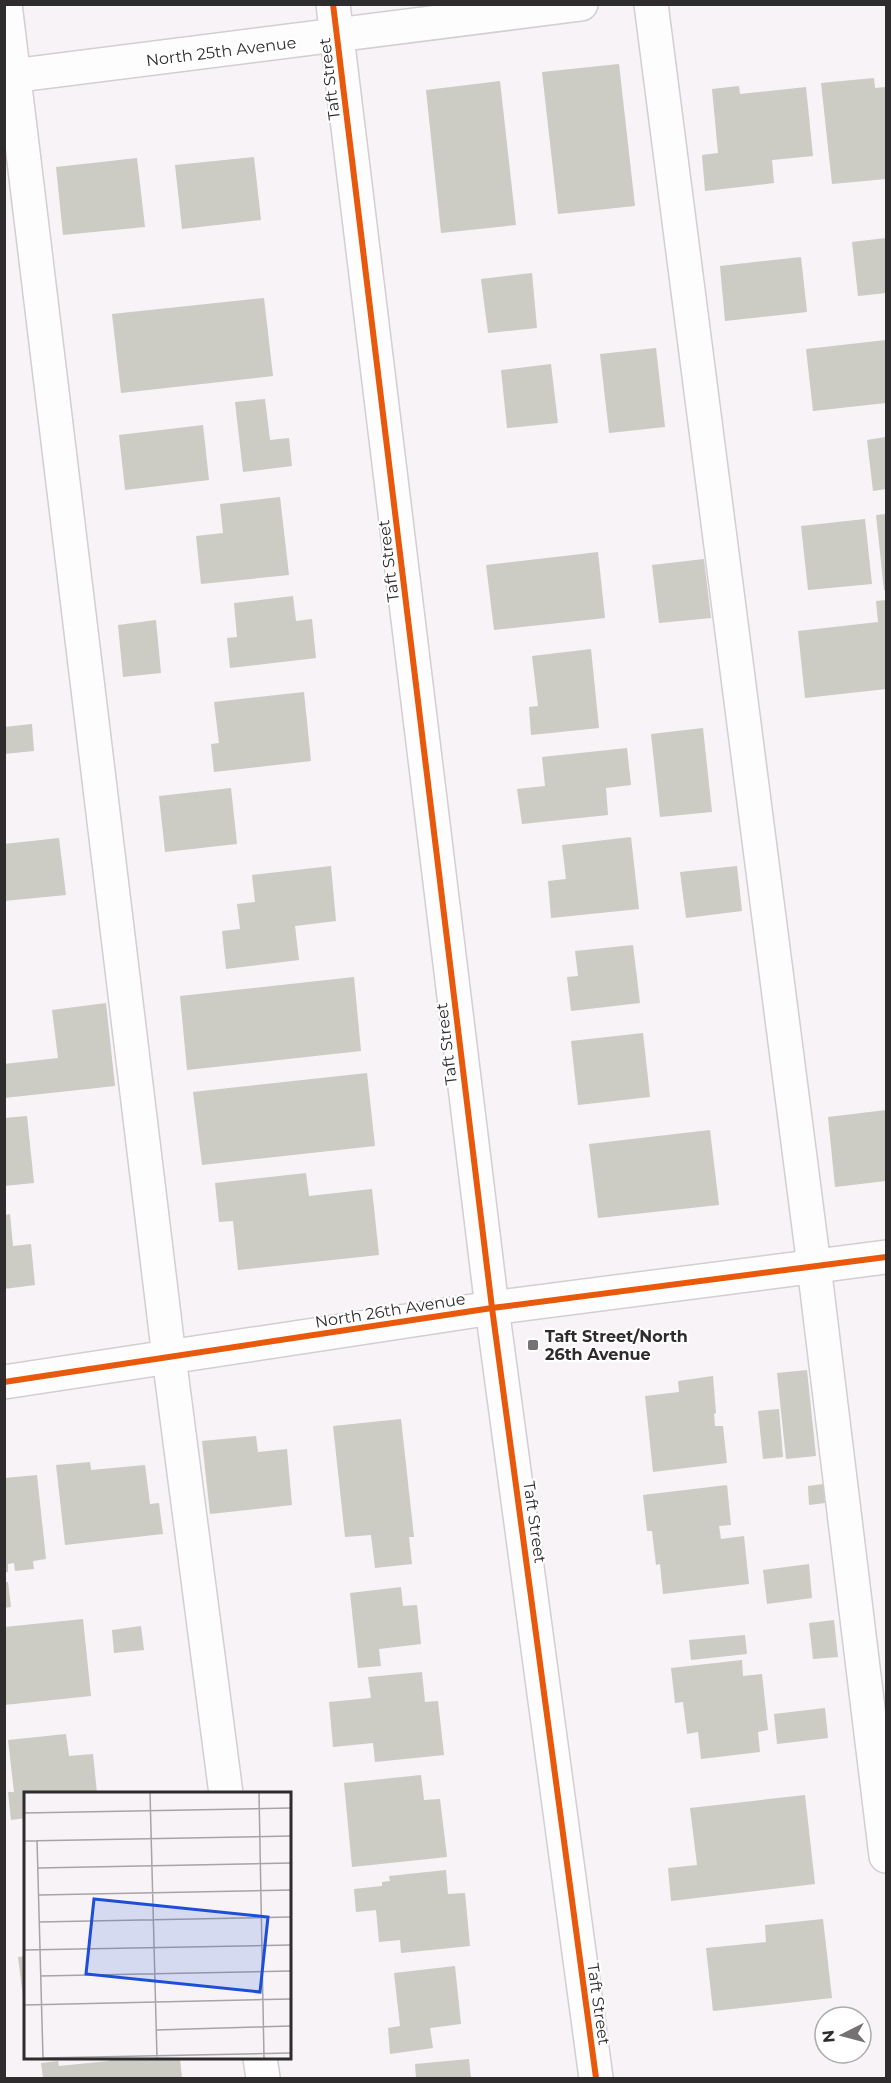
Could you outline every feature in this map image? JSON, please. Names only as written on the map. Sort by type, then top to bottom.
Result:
[{"type":"street","points":[[5,4],[9,77],[226,1792]]},
{"type":"street","name":"Taft Street","points":[[333,4],[492,1308],[596,2079]]},
{"type":"street","name":"North 25th Avenue","points":[[9,77],[337,37],[581,4]]},
{"type":"street","points":[[651,4],[814,1266],[886,1856]]},
{"type":"street","name":"North 26th Avenue","points":[[4,1382],[492,1308],[886,1257]]},
{"type":"street","points":[[260,2059],[263,2079]]},
{"type":"building","points":[[619,64],[635,206],[558,214],[542,72]]},
{"type":"building","points":[[874,78],[875,88],[886,87],[886,179],[832,184],[821,83]]},
{"type":"building","points":[[500,81],[516,225],[441,233],[426,90]]},
{"type":"building","points":[[739,86],[740,94],[806,87],[813,156],[772,160],[774,183],[705,191],[702,155],[718,153],[712,89]]},
{"type":"building","points":[[254,157],[261,220],[182,229],[175,165]]},
{"type":"building","points":[[137,158],[145,227],[63,235],[56,167]]},
{"type":"building","points":[[886,238],[886,293],[858,296],[852,242]]},
{"type":"building","points":[[801,257],[807,312],[725,321],[720,266]]},
{"type":"building","points":[[532,273],[537,328],[488,333],[481,279]]},
{"type":"building","points":[[264,298],[273,376],[121,393],[112,314]]},
{"type":"building","points":[[886,340],[886,403],[813,411],[806,349]]},
{"type":"building","points":[[656,348],[665,427],[609,433],[600,354]]},
{"type":"building","points":[[551,364],[558,423],[507,428],[501,370]]},
{"type":"building","points":[[265,399],[270,440],[289,438],[292,466],[243,472],[235,402]]},
{"type":"building","points":[[203,425],[209,480],[125,490],[119,435]]},
{"type":"building","points":[[886,437],[886,489],[873,491],[867,440]]},
{"type":"building","points":[[280,497],[289,575],[201,584],[196,536],[223,533],[220,504]]},
{"type":"building","points":[[886,514],[886,590],[884,590],[876,515]]},
{"type":"building","points":[[865,519],[872,584],[808,590],[801,526]]},
{"type":"building","points":[[598,552],[605,618],[494,630],[486,565]]},
{"type":"building","points":[[704,559],[711,618],[659,623],[652,565]]},
{"type":"building","points":[[293,596],[296,621],[312,619],[316,658],[230,668],[227,638],[237,637],[234,603]]},
{"type":"building","points":[[886,600],[886,689],[805,698],[798,631],[878,622],[876,601]]},
{"type":"building","points":[[156,620],[161,673],[123,677],[118,625]]},
{"type":"building","points":[[591,649],[599,728],[531,735],[529,707],[538,706],[532,656]]},
{"type":"building","points":[[304,692],[311,761],[214,772],[211,744],[219,743],[214,702]]},
{"type":"building","points":[[32,724],[34,751],[4,754],[4,727]]},
{"type":"building","points":[[703,728],[712,812],[660,817],[651,734]]},
{"type":"building","points":[[627,748],[631,785],[606,788],[608,815],[522,824],[517,789],[545,786],[542,757]]},
{"type":"building","points":[[231,788],[237,844],[165,852],[159,796]]},
{"type":"building","points":[[631,837],[639,909],[551,918],[548,881],[566,879],[562,845]]},
{"type":"building","points":[[59,838],[66,895],[4,901],[4,844]]},
{"type":"building","points":[[331,866],[336,921],[295,926],[299,960],[226,969],[222,931],[240,929],[237,904],[255,902],[252,875]]},
{"type":"building","points":[[737,866],[742,911],[686,918],[680,872]]},
{"type":"building","points":[[633,945],[640,1003],[571,1011],[567,977],[578,976],[575,951]]},
{"type":"building","points":[[354,977],[361,1051],[187,1070],[180,996]]},
{"type":"building","points":[[106,1003],[115,1086],[4,1098],[4,1064],[58,1058],[52,1010]]},
{"type":"building","points":[[643,1033],[650,1097],[578,1105],[571,1041]]},
{"type":"building","points":[[367,1073],[375,1146],[202,1165],[193,1092]]},
{"type":"building","points":[[886,1110],[886,1181],[835,1187],[828,1117]]},
{"type":"building","points":[[27,1116],[34,1183],[4,1186],[4,1118]]},
{"type":"building","points":[[710,1130],[719,1205],[598,1218],[589,1144]]},
{"type":"building","points":[[306,1173],[309,1196],[372,1189],[379,1255],[238,1270],[233,1221],[219,1222],[215,1183]]},
{"type":"building","points":[[10,1214],[13,1246],[31,1244],[35,1285],[4,1289],[4,1215]]},
{"type":"building","points":[[807,1370],[816,1456],[786,1459],[777,1373]]},
{"type":"building","points":[[713,1376],[715,1426],[723,1426],[727,1463],[653,1472],[645,1396],[679,1392],[678,1381]]},
{"type":"building","points":[[779,1409],[783,1457],[763,1459],[758,1411]]},
{"type":"building","points":[[401,1419],[414,1537],[409,1537],[412,1564],[375,1568],[371,1535],[345,1537],[333,1426]]},
{"type":"building","points":[[256,1436],[258,1452],[287,1449],[292,1505],[210,1514],[202,1441]]},
{"type":"building","points":[[90,1462],[91,1470],[145,1465],[150,1504],[159,1503],[163,1534],[65,1545],[56,1465]]},
{"type":"building","points":[[37,1475],[46,1559],[33,1561],[34,1569],[15,1571],[14,1563],[8,1564],[8,1572],[4,1573],[4,1478]]},
{"type":"building","points":[[823,1484],[825,1503],[809,1505],[808,1486]]},
{"type":"building","points":[[727,1485],[731,1525],[719,1526],[721,1539],[744,1536],[749,1584],[663,1594],[660,1564],[656,1565],[652,1531],[647,1531],[643,1495]]},
{"type":"building","points":[[809,1564],[812,1598],[767,1604],[763,1570]]},
{"type":"building","points":[[4,1582],[8,1582],[11,1607],[4,1608]]},
{"type":"building","points":[[401,1587],[403,1606],[417,1605],[421,1644],[379,1649],[381,1666],[358,1668],[350,1593]]},
{"type":"building","points":[[83,1619],[91,1696],[4,1705],[4,1627]]},
{"type":"building","points":[[834,1620],[838,1657],[813,1659],[809,1623]]},
{"type":"building","points":[[141,1626],[144,1650],[114,1653],[112,1630]]},
{"type":"building","points":[[745,1635],[747,1654],[691,1660],[689,1640]]},
{"type":"building","points":[[742,1660],[743,1676],[762,1674],[768,1730],[758,1732],[760,1752],[701,1759],[698,1732],[687,1734],[683,1702],[675,1703],[671,1668]]},
{"type":"building","points":[[422,1672],[425,1702],[438,1701],[444,1755],[375,1762],[373,1743],[333,1747],[329,1702],[371,1698],[368,1677]]},
{"type":"building","points":[[825,1708],[828,1738],[777,1744],[774,1714]]},
{"type":"building","points":[[66,1734],[69,1756],[93,1754],[97,1792],[24,1792],[24,1818],[11,1820],[8,1792],[14,1792],[8,1740]]},
{"type":"building","points":[[421,1775],[424,1800],[440,1799],[447,1857],[352,1867],[344,1783]]},
{"type":"building","points":[[805,1795],[815,1884],[671,1901],[668,1868],[697,1865],[690,1808]]},
{"type":"building","points":[[446,1870],[448,1894],[465,1893],[470,1946],[401,1953],[400,1940],[379,1942],[376,1910],[356,1912],[354,1889],[382,1886],[382,1882],[390,1881],[389,1876]]},
{"type":"building","points":[[823,1919],[832,1998],[713,2011],[706,1948],[766,1942],[765,1925]]},
{"type":"building","points":[[24,1956],[24,2005],[18,1957]]},
{"type":"building","points":[[455,1966],[461,2024],[430,2028],[433,2048],[390,2054],[388,2028],[400,2026],[394,1973]]},
{"type":"building","points":[[109,2059],[180,2059],[182,2078],[43,2078],[41,2063],[58,2061],[59,2066],[109,2061]]},
{"type":"building","points":[[469,2059],[471,2078],[416,2078],[415,2064]]},
{"type":"cycle path","points":[[333,4],[492,1308],[596,2078]]},
{"type":"cycle path","points":[[4,1382],[492,1308],[886,1257]]},
{"type":"place","name":"Taft Street/North 26th Avenue","points":[[533,1345]]}]
